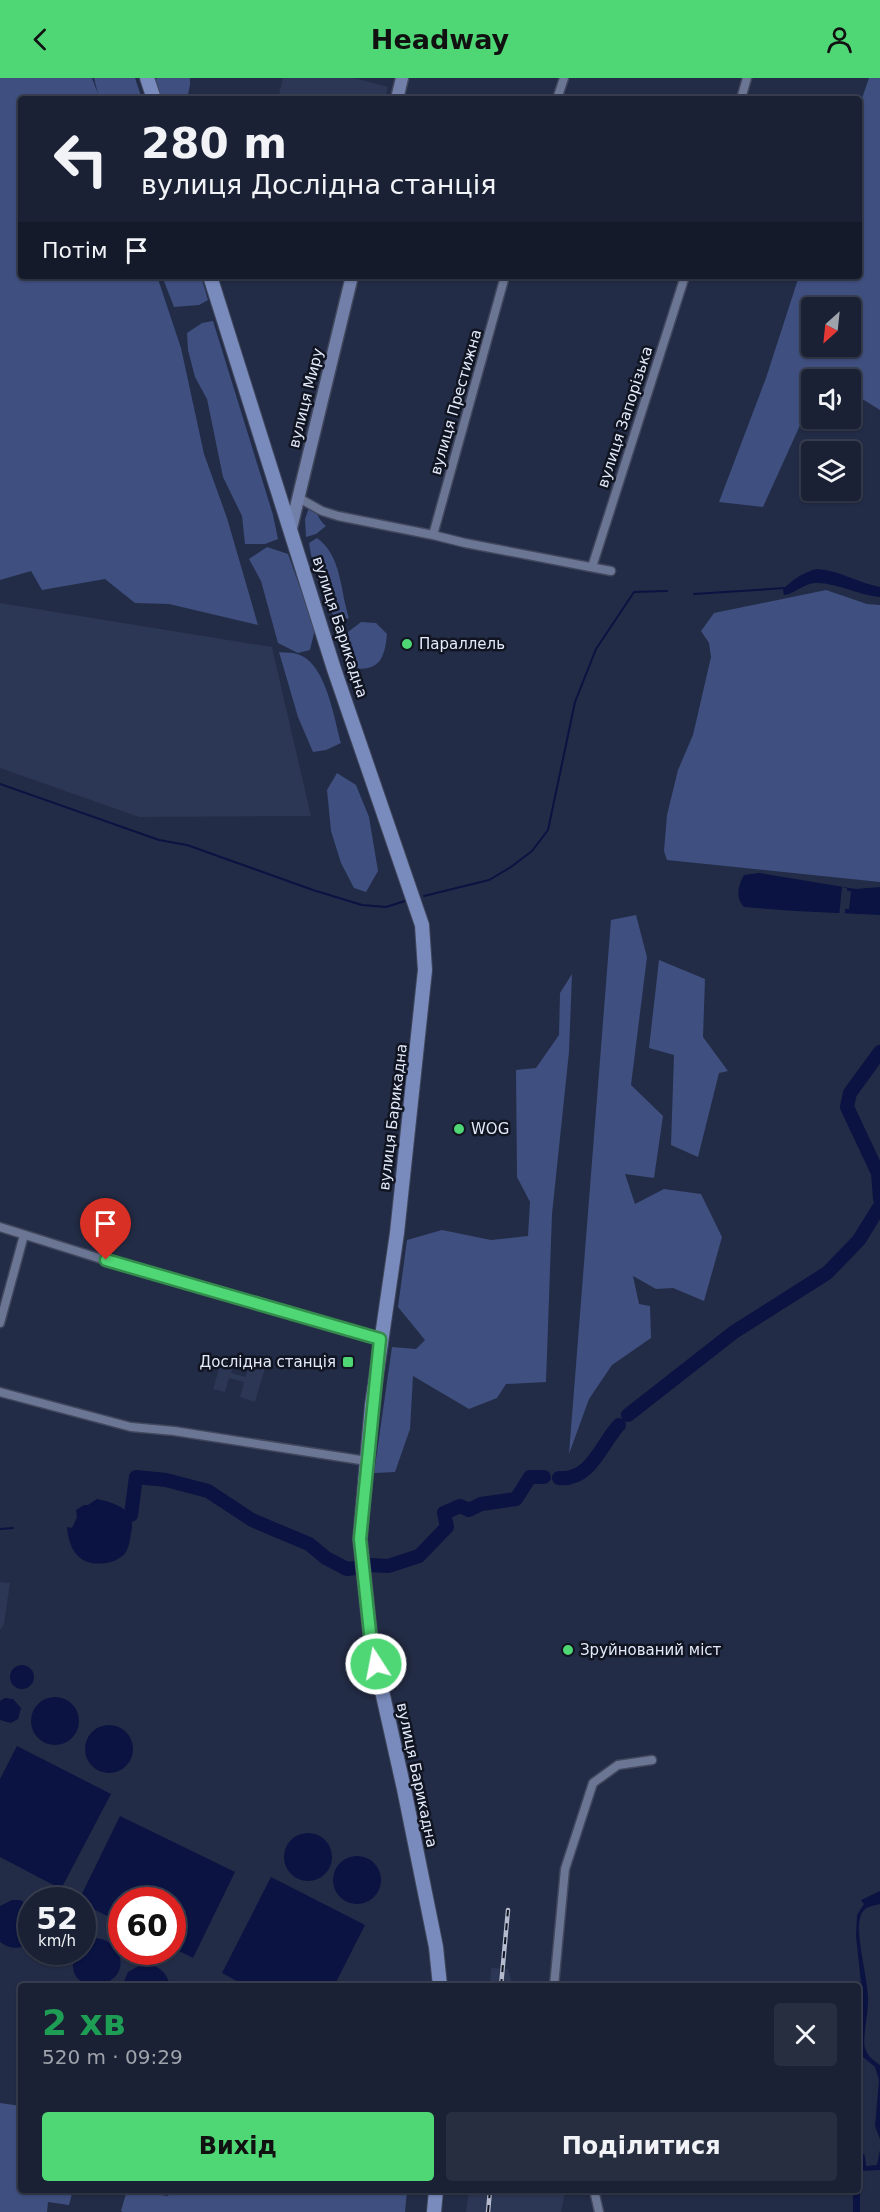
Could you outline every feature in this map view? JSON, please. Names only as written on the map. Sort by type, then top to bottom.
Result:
[{"type":"main road","points":[[147,78],[153,96]]},
{"type":"main road","name":"вулиця Барикадна","points":[[211,279],[334,669],[422,925],[425,970],[397,1233],[380,1339],[360,1539],[371,1642],[436,1947],[440,1983]]},
{"type":"main road","points":[[434,2212],[436,2193]]},
{"type":"street","points":[[398,96],[402,78]]},
{"type":"street","points":[[558,96],[564,78]]},
{"type":"street","points":[[742,96],[747,78]]},
{"type":"street","name":"вулиця Миру","points":[[291,528],[351,279]]},
{"type":"street","name":"вулиця Престижна","points":[[433,535],[504,279]]},
{"type":"street","name":"вулиця Запорізька","points":[[592,567],[684,279]]},
{"type":"street","points":[[297,497],[322,511],[338,516],[611,571]]},
{"type":"street","points":[[0,1227],[127,1267],[380,1339]]},
{"type":"street","points":[[0,1323],[24,1234]]},
{"type":"street","points":[[0,1392],[131,1427],[174,1431],[367,1461]]},
{"type":"street","points":[[554,1983],[565,1869],[593,1783],[618,1765],[652,1760]]},
{"type":"street","points":[[595,2193],[599,2212]]},
{"type":"shaded area","points":[[0,78],[92,78],[98,94],[94,78],[135,78],[141,96],[18,96],[18,279],[158,279],[181,348],[204,454],[227,518],[258,625],[169,604],[135,603],[105,579],[42,590],[31,571],[0,580]]},
{"type":"shaded area","points":[[157,78],[190,78],[188,96],[159,96],[155,81]]},
{"type":"shaded area","points":[[283,78],[355,78],[388,87],[386,96],[279,96]]},
{"type":"shaded area","points":[[869,78],[880,78],[880,410],[861,398],[861,369],[801,369],[801,423],[763,507],[719,502],[766,378],[798,279],[862,279],[862,98]]},
{"type":"shaded area","points":[[163,279],[202,279],[208,300],[199,305],[174,307]]},
{"type":"shaded area","points":[[213,321],[273,515],[278,539],[265,544],[245,544],[242,516],[223,477],[207,399],[195,377],[188,350],[187,333],[202,323]]},
{"type":"shaded area","points":[[310,505],[326,526],[316,534],[306,537],[305,519]]},
{"type":"shaded area","points":[[317,538],[325,545],[336,564],[349,618],[337,621],[323,594],[309,543]]},
{"type":"shaded area","points":[[267,547],[288,554],[315,629],[310,650],[298,653],[278,643],[261,581],[249,559]]},
{"type":"shaded area","points":[[817,569],[880,587],[880,597],[823,583],[806,585],[784,595],[783,590],[794,580]]},
{"type":"shaded area","points":[[826,590],[867,604],[880,605],[880,882],[667,860],[664,851],[667,815],[678,770],[693,735],[711,657],[709,643],[701,631],[714,613]]},
{"type":"shaded area","points":[[0,603],[272,647],[311,816],[139,817],[0,768]]},
{"type":"shaded area","points":[[361,622],[376,623],[387,634],[385,650],[379,661],[369,668],[362,669],[353,668],[343,644],[348,632]]},
{"type":"shaded area","points":[[279,652],[297,654],[307,659],[315,668],[322,679],[332,706],[341,743],[326,750],[313,752],[298,717]]},
{"type":"shaded area","points":[[337,773],[356,785],[369,817],[378,871],[366,892],[354,888],[341,863],[331,831],[327,790]]},
{"type":"shaded area","points":[[759,873],[856,889],[880,887],[880,915],[744,907],[738,896],[742,879],[744,875]]},
{"type":"shaded area","points":[[636,915],[647,957],[631,1085],[663,1116],[654,1178],[625,1174],[635,1204],[664,1189],[701,1194],[722,1237],[704,1301],[673,1288],[656,1289],[633,1276],[639,1304],[650,1306],[651,1338],[612,1365],[589,1399],[569,1454],[611,920]]},
{"type":"shaded area","points":[[659,960],[705,979],[703,1037],[728,1071],[719,1073],[698,1157],[671,1145],[674,1055],[649,1048]]},
{"type":"shaded area","points":[[572,974],[569,1052],[552,1214],[546,1382],[506,1384],[497,1398],[469,1409],[413,1376],[410,1429],[395,1472],[374,1473],[392,1347],[416,1349],[425,1340],[398,1307],[407,1240],[442,1230],[491,1240],[528,1236],[530,1202],[517,1177],[516,1070],[536,1068],[559,1035],[560,993]]},
{"type":"shaded area","points":[[223,1356],[235,1360],[231,1373],[245,1377],[250,1364],[265,1368],[255,1402],[240,1397],[244,1382],[229,1378],[225,1392],[213,1389]]},
{"type":"shaded area","points":[[97,1499],[118,1505],[128,1513],[132,1525],[126,1552],[112,1562],[97,1564],[83,1560],[73,1550],[67,1527],[72,1528],[77,1517],[76,1510]]},
{"type":"shaded area","points":[[0,1582],[10,1583],[4,1624],[0,1630]]},
{"type":"shaded area","points":[[22,1665],[30,1669],[34,1677],[30,1685],[22,1689],[14,1685],[10,1677],[14,1669]]},
{"type":"shaded area","points":[[50,1697],[60,1697],[72,1704],[79,1716],[79,1726],[72,1738],[60,1745],[50,1745],[35,1734],[31,1726],[31,1716],[42,1701]]},
{"type":"shaded area","points":[[5,1698],[13,1699],[21,1708],[18,1719],[11,1723],[0,1720],[0,1701]]},
{"type":"shaded area","points":[[104,1725],[114,1725],[126,1732],[133,1744],[133,1754],[126,1766],[114,1773],[104,1773],[89,1762],[85,1754],[85,1744],[96,1729]]},
{"type":"shaded area","points":[[17,1746],[111,1794],[62,1887],[57,1887],[0,1857],[0,1779]]},
{"type":"shaded area","points":[[120,1816],[235,1872],[193,1958],[186,1954],[186,1887],[108,1887],[108,1916],[96,1910],[96,1887],[85,1887]]},
{"type":"shaded area","points":[[303,1833],[313,1833],[325,1840],[332,1852],[332,1862],[325,1874],[313,1881],[303,1881],[288,1870],[284,1862],[284,1852],[295,1837]]},
{"type":"shaded area","points":[[352,1856],[362,1856],[374,1863],[381,1875],[381,1885],[374,1897],[362,1904],[352,1904],[337,1893],[333,1885],[333,1875],[344,1860]]},
{"type":"shaded area","points":[[271,1877],[365,1925],[336,1983],[240,1983],[222,1973]]},
{"type":"shaded area","points":[[880,1891],[880,1904],[867,1908],[861,1915],[859,1932],[868,1998],[864,2044],[869,2056],[880,2065],[880,2139],[875,2126],[879,2080],[875,2067],[861,2052],[863,2025],[856,1936],[857,1915],[864,1904],[861,1900]]},
{"type":"shaded area","points":[[12,1900],[18,1900],[18,1947],[0,1942],[0,1906]]},
{"type":"shaded area","points":[[96,1938],[108,1942],[108,1965],[120,1965],[118,1973],[105,1983],[84,1983],[79,1980],[73,1965],[96,1965]]},
{"type":"shaded area","points":[[140,1965],[152,1965],[164,1972],[169,1983],[123,1983],[128,1972]]},
{"type":"shaded area","points":[[491,1968],[508,1969],[512,1983],[490,1983]]},
{"type":"shaded area","points":[[0,2103],[18,2106],[18,2193],[72,2193],[69,2205],[48,2202],[47,2212],[0,2212]]},
{"type":"shaded area","points":[[861,2150],[865,2156],[866,2166],[877,2165],[880,2150],[880,2170],[861,2171]]},
{"type":"shaded area","points":[[126,2193],[168,2196],[170,2193],[407,2193],[405,2212],[121,2211]]},
{"type":"shaded area","points":[[469,2193],[565,2193],[561,2212],[466,2212]]},
{"type":"shaded area","points":[[853,2193],[860,2193],[860,2212],[853,2212]]},
{"type":"pier","points":[[842,887],[851,891],[849,909],[845,909],[845,916],[839,916]]},
{"type":"waterway","points":[[694,594],[785,588]]},
{"type":"waterway","points":[[424,896],[489,880],[532,851],[548,830],[575,702],[596,649],[634,592],[667,591]]},
{"type":"waterway","points":[[0,784],[159,840],[187,845],[362,905],[386,907],[405,901]]},
{"type":"waterway","points":[[880,1052],[850,1093],[847,1107],[878,1173],[880,1199]]},
{"type":"waterway","points":[[628,1415],[734,1332],[827,1273],[859,1240],[880,1206]]},
{"type":"waterway","points":[[559,1478],[579,1474],[587,1468],[619,1425]]},
{"type":"waterway","points":[[131,1515],[136,1477],[166,1480],[208,1491],[252,1520],[309,1544],[326,1558],[347,1569],[356,1568]]},
{"type":"waterway","points":[[370,1565],[388,1566],[419,1556],[447,1527],[444,1513],[460,1506],[469,1510],[481,1504],[516,1499],[530,1477],[544,1477]]},
{"type":"waterway","points":[[0,1529],[13,1528]]},
{"type":"railway","points":[[501,1983],[508,1910]]},
{"type":"railway","points":[[488,2212],[490,2193]]},
{"type":"place","name":"Параллель","points":[[407,644]]},
{"type":"place","name":"WOG","points":[[459,1129]]},
{"type":"place","name":"Дослідна станція","points":[[348,1362]]},
{"type":"place","name":"Зруйнований міст","points":[[568,1650]]},
{"type":"route","points":[[106,1260],[380,1339],[360,1539],[371,1642],[376,1664]]}]
